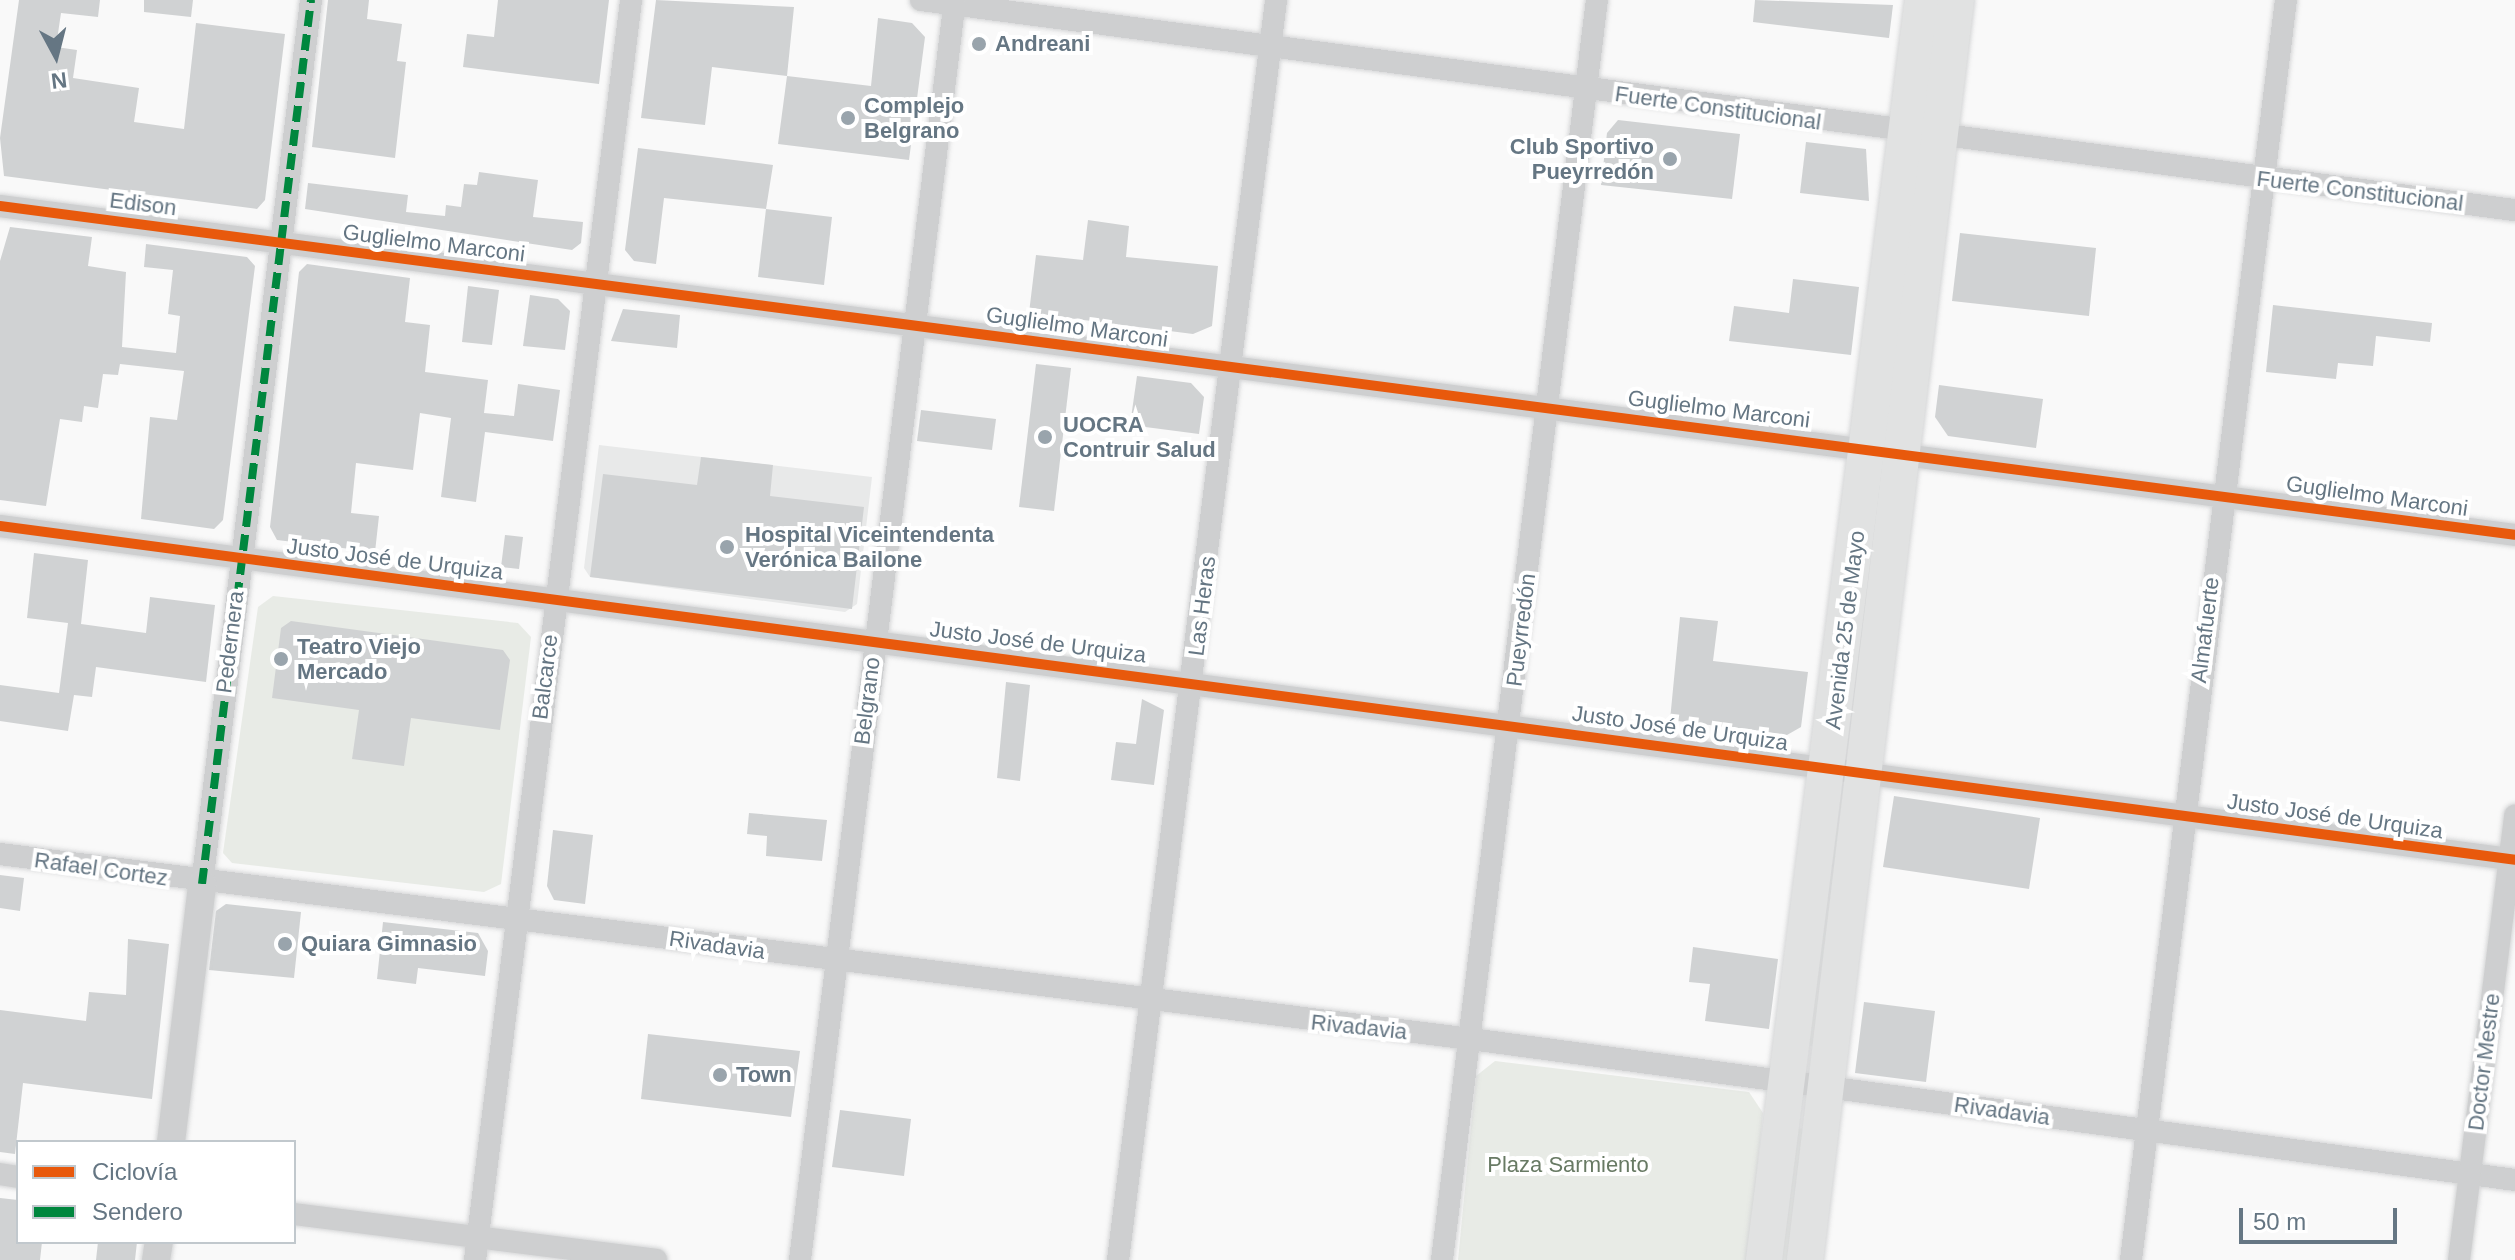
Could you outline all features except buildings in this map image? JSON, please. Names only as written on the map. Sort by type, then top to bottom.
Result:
[{"type":"main road","name":"Avenida 25 de Mayo","points":[[1923,0],[1923,136]]},
{"type":"main road","name":"Avenida 25 de Mayo","points":[[1805,1260],[1863,773],[1885,450],[1923,136],[1956,0]]},
{"type":"main road","name":"Avenida 25 de Mayo","points":[[1764,1260],[1828,768],[1885,450]]},
{"type":"street","name":"Pedernera","points":[[171,1140],[311,0]]},
{"type":"street","name":"Balcarce","points":[[475,1260],[554,600],[631,0]]},
{"type":"street","name":"Fuerte Constitucional","points":[[921,0],[955,2],[1923,136],[2515,210]]},
{"type":"street","name":"Las Heras","points":[[1118,1260],[1276,0]]},
{"type":"street","name":"Pueyrredón","points":[[1442,1260],[1597,0]]},
{"type":"street","name":"Almafuerte","points":[[2131,1260],[2221,495],[2286,0]]},
{"type":"street","name":"Belgrano","points":[[800,1260],[955,2]]},
{"type":"street","name":"Edison","points":[[0,206],[281,242]]},
{"type":"street","name":"Guglielmo Marconi","points":[[281,242],[2515,535]]},
{"type":"street","name":"Justo José de Urquiza","points":[[0,526],[242,560],[1192,681],[2512,860]]},
{"type":"street","name":"Doctor Mestre","points":[[2459,1260],[2512,860],[2515,816]]},
{"type":"street","name":"Rafael Cortez","points":[[0,854],[202,884]]},
{"type":"street","name":"Rivadavia","points":[[202,884],[516,919],[1150,1004],[1471,1039],[2515,1180]]},
{"type":"street","points":[[296,1214],[656,1260]]},
{"type":"shaded area","name":"Hospital Viceintendenta Verónica Bailone","points":[[599,445],[872,477],[857,604],[845,612],[590,577],[584,568]]},
{"type":"green space","points":[[273,596],[518,623],[531,637],[501,884],[484,892],[232,863],[223,853],[258,607]]},
{"type":"green space","points":[[1835,817],[1841,818],[1813,1046],[1807,1046]]},
{"type":"green space","name":"Plaza Sarmiento","points":[[1495,1061],[1749,1092],[1763,1113],[1748,1260],[1458,1260],[1476,1076]]},
{"type":"green space","points":[[1797,1128],[1803,1129],[1787,1260],[1781,1260]]},
{"type":"marked path","points":[[202,884],[311,0]]},
{"type":"cycle path","points":[[0,206],[2515,535]]},
{"type":"cycle path","points":[[0,526],[2515,860]]},
{"type":"place","name":"Andreani","points":[[979,44]]},
{"type":"place","name":"Complejo Belgrano","points":[[848,118]]},
{"type":"place","name":"Club Sportivo Pueyrredón","points":[[1670,159]]},
{"type":"place","name":"UOCRA Contruir Salud","points":[[1045,437]]},
{"type":"place","name":"Hospital Viceintendenta Verónica Bailone","points":[[727,547]]},
{"type":"place","name":"Teatro Viejo Mercado","points":[[281,659]]},
{"type":"place","name":"Quiara Gimnasio","points":[[285,944]]},
{"type":"place","name":"Town","points":[[720,1075]]}]
